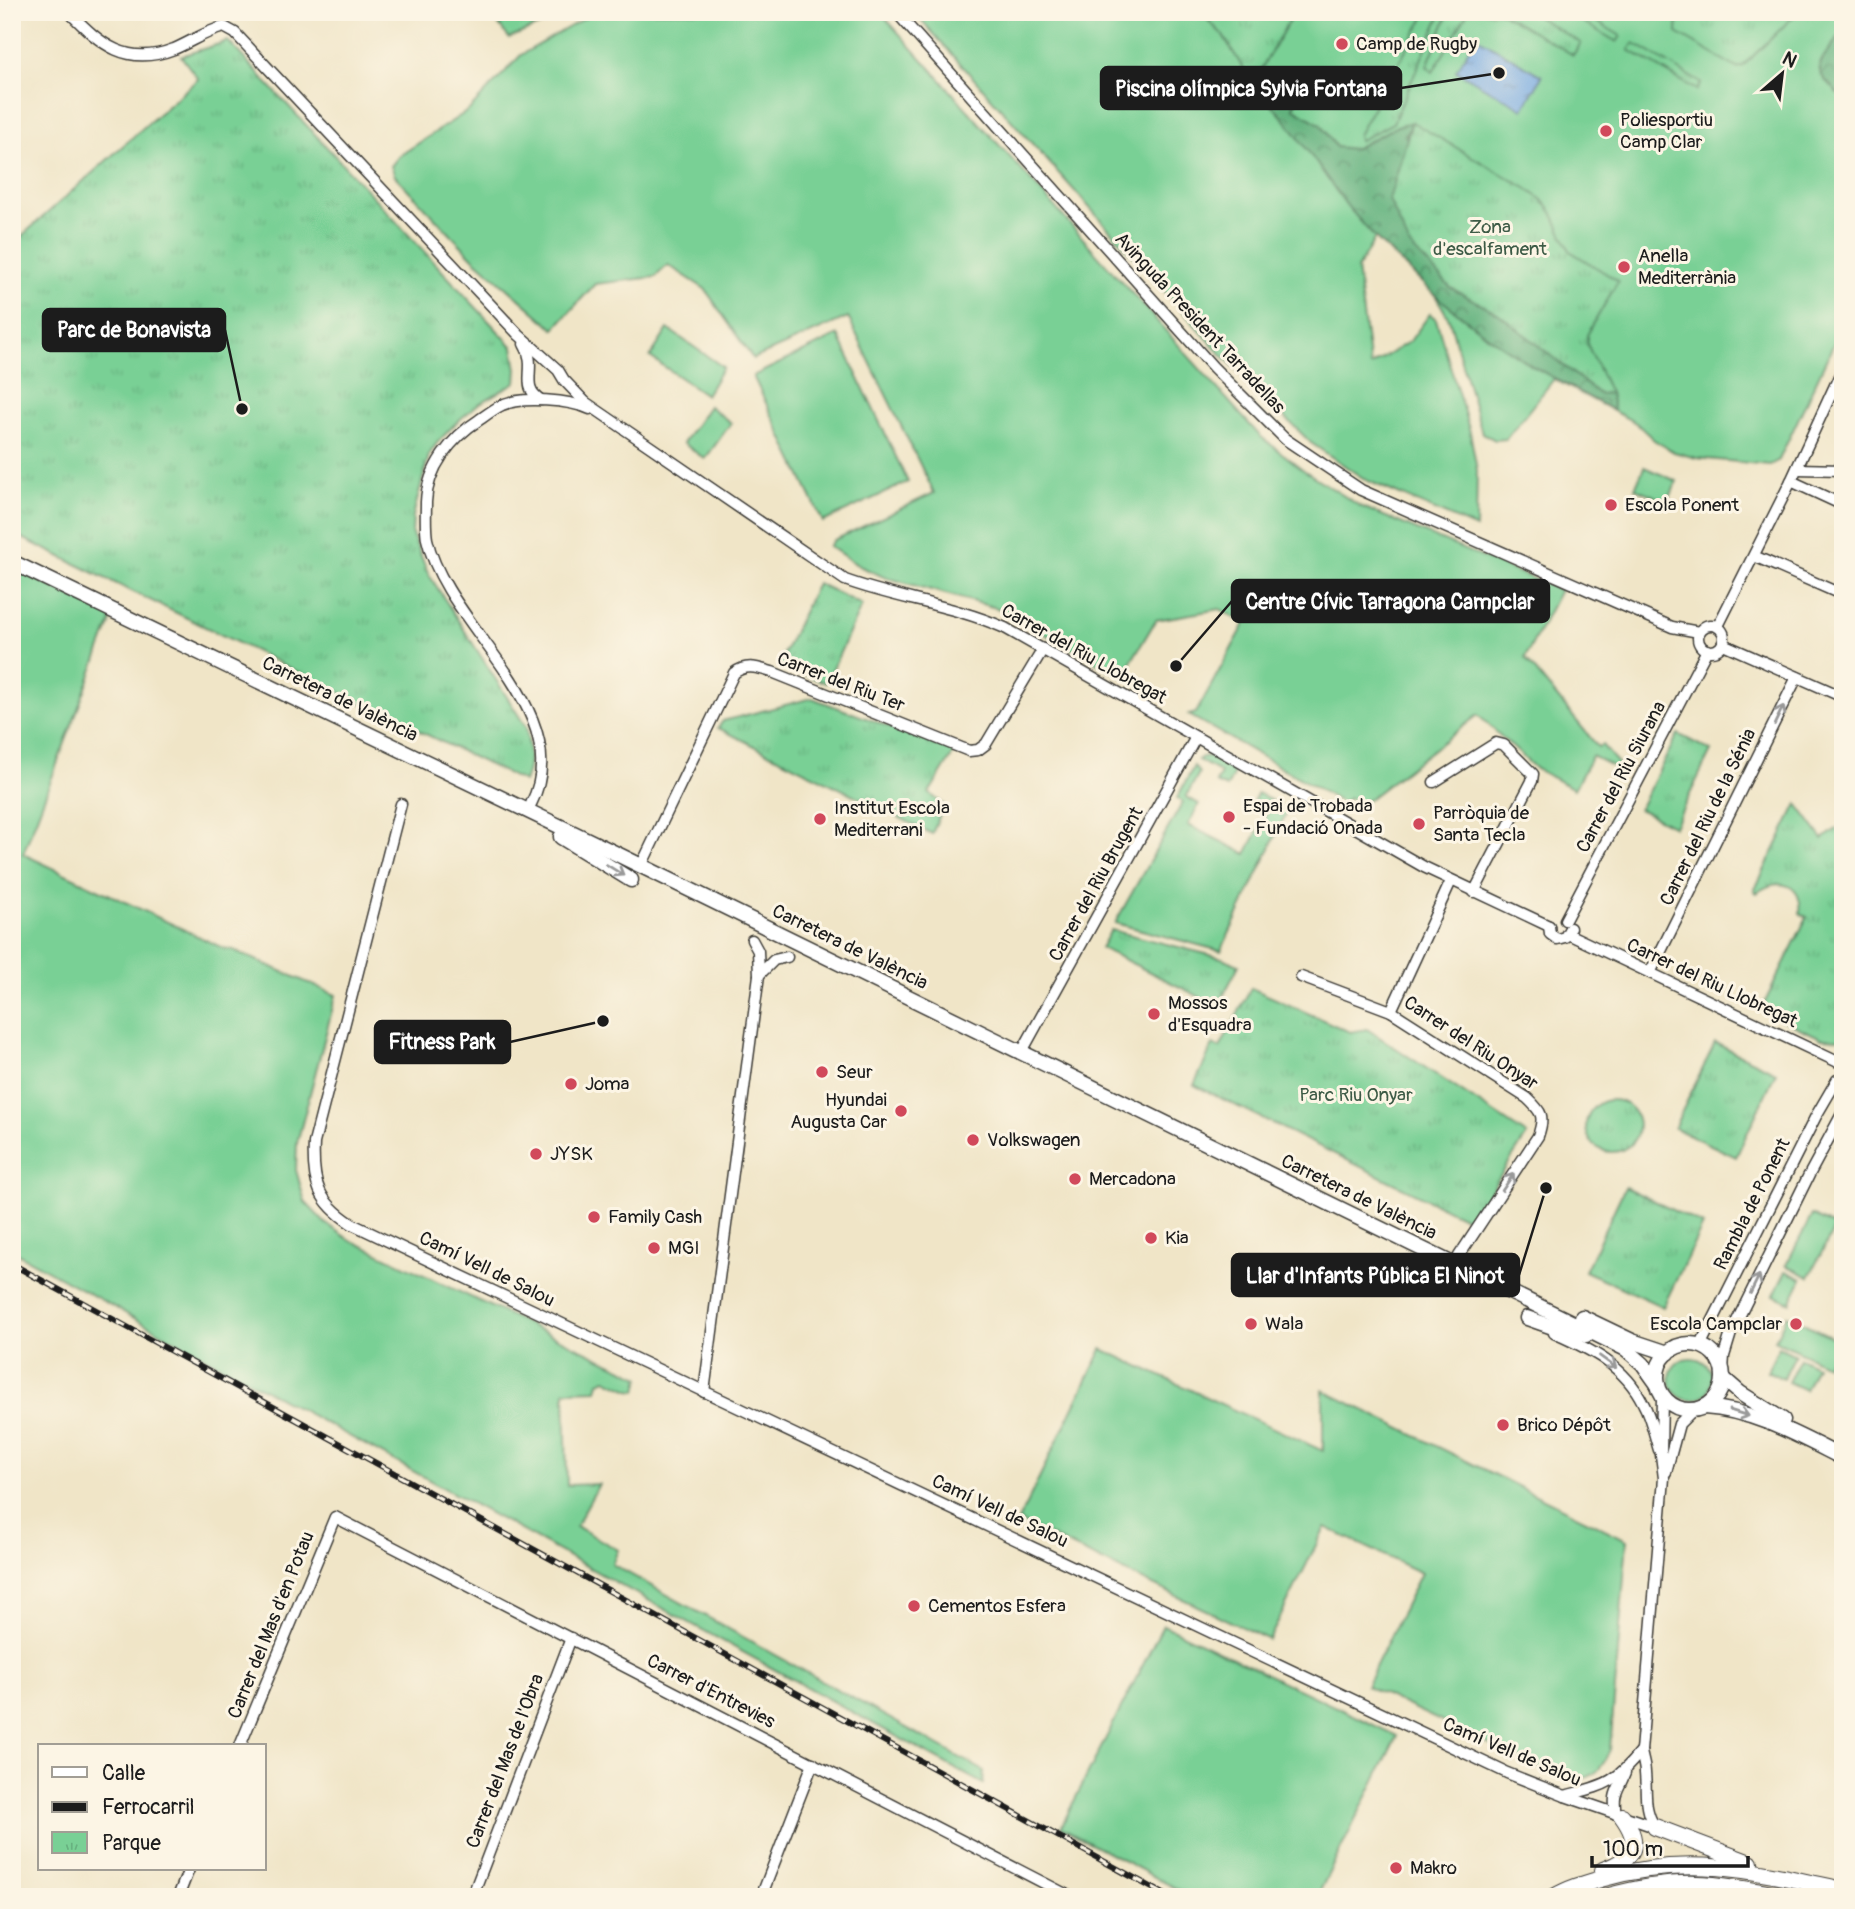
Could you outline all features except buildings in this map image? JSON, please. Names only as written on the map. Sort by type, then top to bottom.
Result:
[{"type":"highway","points":[[1558,1895],[1583,1877],[1626,1859],[1632,1849],[1632,1836],[1621,1816]]},
{"type":"highway","points":[[1655,1827],[1795,1879]]},
{"type":"highway","points":[[1558,1895],[1621,1874],[1677,1865],[1742,1868],[1843,1890]]},
{"type":"highway","points":[[1606,1897],[1637,1888],[1685,1882],[1733,1886],[1787,1897]]},
{"type":"main road","name":"Carretera de València","points":[[12,552],[1632,1341],[1668,1353]]},
{"type":"main road","name":"Carretera de València","points":[[12,562],[1626,1349],[1643,1364],[1660,1390]]},
{"type":"main road","points":[[494,795],[631,880]]},
{"type":"main road","points":[[1527,1318],[1564,1331],[1597,1335]]},
{"type":"main road","points":[[1843,1448],[1773,1415],[1723,1374],[1712,1352],[1700,1346],[1688,1344],[1668,1353],[1659,1366],[1660,1390],[1674,1406],[1729,1410],[1772,1424],[1843,1458]]},
{"type":"main road","points":[[1698,1409],[1718,1396],[1723,1374]]},
{"type":"street","points":[[69,12],[94,38],[133,57],[172,50],[214,29],[224,27],[235,33],[519,335],[561,373],[564,380],[559,395],[546,400],[533,395],[529,352],[519,335]]},
{"type":"street","name":"Avinguda President Tarradellas","points":[[896,12],[1213,367],[1285,439],[1362,490],[1672,627],[1699,632]]},
{"type":"street","points":[[530,377],[540,366],[553,367]]},
{"type":"street","points":[[1718,626],[1797,469],[1843,368]]},
{"type":"street","name":"Carrer del Riu Llobregat","points":[[530,377],[508,403],[461,433],[440,459],[430,478],[427,493],[427,538],[449,589],[526,706],[538,729],[543,763],[540,783],[531,804]]},
{"type":"street","name":"Carrer del Riu Llobregat","points":[[564,380],[585,402],[845,580],[974,614],[1005,628],[1451,881],[1549,926]]},
{"type":"street","name":"Carrer del Riu Llobregat","points":[[508,403],[546,400],[584,406],[606,416]]},
{"type":"street","points":[[1797,469],[1843,470]]},
{"type":"street","points":[[1791,481],[1843,505]]},
{"type":"street","points":[[1754,556],[1843,595]]},
{"type":"street","points":[[1706,626],[1718,626],[1724,634],[1723,644],[1714,651],[1707,650],[1700,644],[1699,632],[1706,626]]},
{"type":"street","points":[[1723,644],[1843,697]]},
{"type":"street","name":"Carrer del Riu Ter","points":[[644,860],[734,673],[740,668],[749,666],[772,673],[969,751],[978,750],[986,744],[1043,649]]},
{"type":"street","name":"Carrer del Riu Siurana","points":[[1565,920],[1707,650]]},
{"type":"street","name":"Carrer del Riu de la Sénia","points":[[1650,974],[1797,677]]},
{"type":"street","name":"Carrer del Riu Brugent","points":[[1025,1046],[1196,737]]},
{"type":"street","points":[[1434,782],[1496,743],[1504,745],[1533,774],[1532,781],[1474,892]]},
{"type":"street","name":"Camí Vell de Salou","points":[[401,804],[314,1143],[313,1167],[317,1185],[323,1200],[335,1213],[352,1224],[1507,1773],[1655,1827]]},
{"type":"street","points":[[1391,1011],[1451,881]]},
{"type":"street","points":[[1555,919],[1565,920],[1570,926],[1568,934],[1562,939],[1553,937],[1549,926],[1555,919]]},
{"type":"street","name":"Carrer del Riu Llobregat","points":[[1568,934],[1841,1062]]},
{"type":"street","points":[[704,1392],[759,975],[758,951],[752,940]]},
{"type":"street","points":[[759,975],[774,960],[787,957]]},
{"type":"street","name":"Carrer del Riu Onyar","points":[[1301,977],[1391,1011],[1527,1098],[1539,1110],[1543,1118],[1538,1136],[1460,1256]]},
{"type":"street","points":[[1840,1084],[1841,1062]]},
{"type":"street","name":"Rambla de Ponent","points":[[1700,1346],[1816,1116],[1840,1084]]},
{"type":"street","name":"Rambla de Ponent","points":[[1723,1374],[1724,1356],[1731,1333],[1843,1112]]},
{"type":"street","points":[[1527,1318],[1602,1357],[1624,1375],[1643,1402],[1661,1455]]},
{"type":"street","points":[[1660,1390],[1664,1478]]},
{"type":"street","points":[[1655,1827],[1648,1817],[1641,1751],[1664,1478],[1679,1424],[1698,1409]]},
{"type":"street","name":"Carrer d'Entrevies","points":[[335,1517],[1071,1897]]},
{"type":"street","name":"Carrer del Mas d'en Potau","points":[[241,1744],[335,1517]]},
{"type":"street","name":"Carrer del Mas de l'Obra","points":[[472,1897],[571,1638]]},
{"type":"street","points":[[1565,1796],[1607,1785],[1628,1767],[1641,1751]]},
{"type":"street","points":[[761,1897],[813,1763]]},
{"type":"street","points":[[1628,1767],[1615,1791],[1614,1800],[1621,1816],[1638,1806],[1644,1791]]},
{"type":"street","points":[[178,1897],[189,1870]]},
{"type":"green space","points":[[489,12],[572,12],[509,38]]},
{"type":"green space","points":[[595,12],[880,12],[1260,436],[1305,471],[1360,506],[1560,590],[1525,658],[1598,747],[1602,745],[1622,768],[1620,770],[1592,756],[1574,789],[1536,769],[1478,715],[1361,805],[1349,798],[1343,803],[1189,715],[1196,713],[1245,624],[1220,609],[1156,620],[1122,677],[1000,609],[884,577],[859,566],[829,546],[834,540],[934,493],[848,317],[753,359],[705,289],[668,265],[655,277],[595,284],[554,329],[474,259],[395,176],[391,166],[399,156],[469,110],[521,55]]},
{"type":"green space","name":"Anella Mediterrània","points":[[914,12],[1843,12],[1843,324],[1779,460],[1770,465],[1696,458],[1674,452],[1654,440],[1636,423],[1554,379],[1506,439],[1495,440],[1482,433],[1449,319],[1436,296],[1375,238],[1357,269],[1370,366],[1410,341],[1430,314],[1436,319],[1470,432],[1477,470],[1476,528],[1366,480],[1311,443],[1221,354]]},
{"type":"green space","points":[[1200,12],[1294,12],[1257,76],[1297,99],[1293,108],[1320,124],[1336,147],[1354,149],[1397,126],[1412,122],[1406,136],[1451,288],[1498,313],[1599,394],[1610,393],[1614,411],[1532,366],[1483,333],[1436,296],[1375,238],[1347,206],[1287,122],[1251,81],[1223,35]]},
{"type":"green space","points":[[1200,12],[1294,12],[1257,76],[1251,81],[1223,35]]},
{"type":"green space","points":[[1427,12],[1442,12],[1393,123],[1359,141],[1358,135]]},
{"type":"green space","points":[[1449,12],[1468,12],[1433,72],[1427,66]]},
{"type":"green space","points":[[1500,12],[1529,12],[1581,43],[1573,55]]},
{"type":"green space","points":[[1566,12],[1580,12],[1621,36],[1617,42]]},
{"type":"green space","points":[[1678,12],[1707,18],[1722,17],[1734,12],[1798,12],[1743,66],[1737,68],[1677,33]]},
{"type":"green space","points":[[1843,36],[1843,99],[1821,75],[1820,63],[1839,37]]},
{"type":"green space","points":[[228,41],[513,347],[517,369],[516,382],[477,405],[457,422],[429,455],[413,516],[412,534],[428,573],[526,727],[529,762],[524,782],[12,533],[12,240],[16,241],[198,79],[181,56]]},
{"type":"green space","points":[[1634,43],[1701,83],[1697,90],[1629,50]]},
{"type":"green space","name":"Zona d'escalfament","points":[[1412,122],[1542,200],[1552,212],[1570,251],[1618,281],[1587,335],[1587,344],[1610,393],[1599,394],[1498,313],[1451,288],[1410,246],[1389,200]]},
{"type":"green space","points":[[668,329],[723,367],[706,395],[650,357]]},
{"type":"green space","points":[[838,335],[908,482],[823,522],[753,376]]},
{"type":"green space","points":[[709,406],[731,423],[705,459],[683,443]]},
{"type":"green space","points":[[1644,467],[1677,481],[1668,502],[1635,488]]},
{"type":"green space","points":[[12,567],[113,616],[23,854],[225,949],[233,950],[336,995],[297,1143],[296,1170],[305,1202],[325,1223],[350,1240],[640,1377],[637,1391],[606,1379],[599,1382],[597,1390],[565,1391],[567,1485],[599,1484],[576,1526],[618,1550],[612,1564],[984,1771],[983,1784],[12,1251]]},
{"type":"green space","points":[[817,583],[862,605],[826,683],[778,665]]},
{"type":"green space","points":[[812,698],[955,751],[929,793],[944,805],[932,834],[718,728],[723,721]]},
{"type":"green space","points":[[1678,734],[1711,751],[1674,827],[1639,809]]},
{"type":"green space","points":[[1210,756],[1235,771],[1227,788],[1216,783],[1221,773],[1198,760]]},
{"type":"green space","points":[[1194,766],[1199,773],[1186,797],[1199,804],[1188,825],[1246,854],[1269,810],[1253,802],[1258,793],[1288,810],[1221,951],[1115,923],[1183,802],[1177,798]]},
{"type":"green space","points":[[1797,804],[1823,839],[1843,824],[1843,1039],[1821,1038],[1761,1010],[1807,917],[1800,914],[1798,896],[1788,886],[1773,885],[1757,893],[1754,891]]},
{"type":"green space","points":[[1111,930],[1222,958],[1239,965],[1218,1006],[1101,948]]},
{"type":"green space","name":"Parc Riu Onyar","points":[[1251,988],[1350,1032],[1367,1029],[1527,1135],[1471,1221],[1194,1085],[1213,1045],[1220,1048]]},
{"type":"green space","points":[[1715,1043],[1776,1072],[1736,1157],[1674,1128]]},
{"type":"green space","points":[[1612,1100],[1622,1102],[1630,1108],[1636,1116],[1636,1136],[1630,1144],[1622,1150],[1612,1152],[1602,1150],[1594,1144],[1588,1136],[1586,1126],[1588,1116],[1594,1108],[1602,1102]]},
{"type":"green space","points":[[1625,1187],[1703,1225],[1663,1307],[1585,1271]]},
{"type":"green space","points":[[1812,1215],[1835,1227],[1809,1277],[1786,1265]]},
{"type":"green space","points":[[1786,1271],[1802,1279],[1790,1303],[1774,1295]]},
{"type":"green space","points":[[1787,1315],[1838,1340],[1826,1365],[1775,1340]]},
{"type":"green space","points":[[1779,1347],[1795,1355],[1783,1379],[1767,1371]]},
{"type":"green space","points":[[1102,1349],[1323,1451],[1323,1390],[1627,1540],[1610,1750],[1598,1771],[1580,1779],[1563,1779],[1366,1686],[1421,1573],[1325,1527],[1269,1640],[1018,1521]]},
{"type":"green space","points":[[1691,1358],[1705,1365],[1712,1379],[1705,1393],[1691,1400],[1677,1393],[1670,1379],[1677,1365]]},
{"type":"green space","points":[[1800,1358],[1816,1366],[1805,1390],[1788,1382]]},
{"type":"green space","points":[[1163,1625],[1397,1736],[1317,1897],[1192,1897],[1061,1827]]},
{"type":"water","points":[[1476,37],[1542,76],[1523,109],[1456,71]]},
{"type":"railway","points":[[12,1264],[1169,1897]]},
{"type":"place","name":"Camp de Rugby","points":[[1342,44]]},
{"type":"place","name":"Piscina olímpica Sylvia Fontana","points":[[1499,73]]},
{"type":"place","name":"Poliesportiu Camp Clar","points":[[1606,131]]},
{"type":"place","name":"Anella Mediterrània","points":[[1624,267]]},
{"type":"place","name":"Parc de Bonavista","points":[[242,409]]},
{"type":"place","name":"Escola Ponent","points":[[1611,505]]},
{"type":"place","name":"Centre Cívic Tarragona Campclar","points":[[1176,666]]},
{"type":"place","name":"Espai de Trobada - Fundació Onada","points":[[1229,817]]},
{"type":"place","name":"Institut Escola Mediterrani","points":[[820,819]]},
{"type":"place","name":"Parròquia de Santa Tecla","points":[[1419,824]]},
{"type":"place","name":"Mossos d'Esquadra","points":[[1154,1014]]},
{"type":"place","name":"Fitness Park","points":[[603,1021]]},
{"type":"place","name":"Seur","points":[[822,1072]]},
{"type":"place","name":"Joma","points":[[571,1084]]},
{"type":"place","name":"Hyundai Augusta Car","points":[[901,1111]]},
{"type":"place","name":"Volkswagen","points":[[973,1140]]},
{"type":"place","name":"JYSK","points":[[536,1154]]},
{"type":"place","name":"Mercadona","points":[[1075,1179]]},
{"type":"place","name":"Llar d'Infants Pública El Ninot","points":[[1546,1188]]},
{"type":"place","name":"Family Cash","points":[[594,1217]]},
{"type":"place","name":"Kia","points":[[1151,1238]]},
{"type":"place","name":"MGI","points":[[654,1248]]},
{"type":"place","name":"Wala","points":[[1251,1324]]},
{"type":"place","name":"Escola Campclar","points":[[1796,1324]]},
{"type":"place","name":"Brico Dépôt","points":[[1503,1425]]},
{"type":"place","name":"Cementos Esfera","points":[[914,1606]]},
{"type":"place","name":"Makro","points":[[1396,1868]]}]
